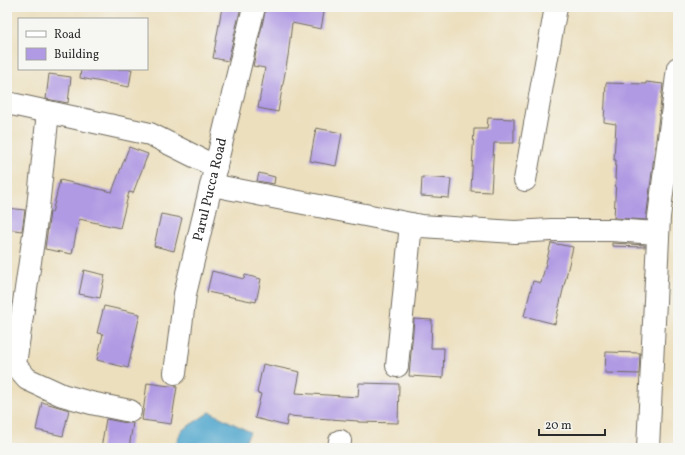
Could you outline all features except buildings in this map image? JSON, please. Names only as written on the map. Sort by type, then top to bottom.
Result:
[{"type":"street","name":"Parul Pucca Road","points":[[175,374],[185,294],[254,7]]},
{"type":"street","points":[[525,180],[556,7]]},
{"type":"street","points":[[648,448],[659,217],[678,68]]},
{"type":"street","points":[[7,103],[150,134],[214,176],[421,226],[515,232],[551,230],[612,230],[658,233]]},
{"type":"street","points":[[48,112],[38,208],[11,360],[27,379],[62,395],[130,411]]},
{"type":"street","points":[[397,366],[411,224]]},
{"type":"water","points":[[210,412],[250,432],[242,448],[175,448],[181,431]]}]
